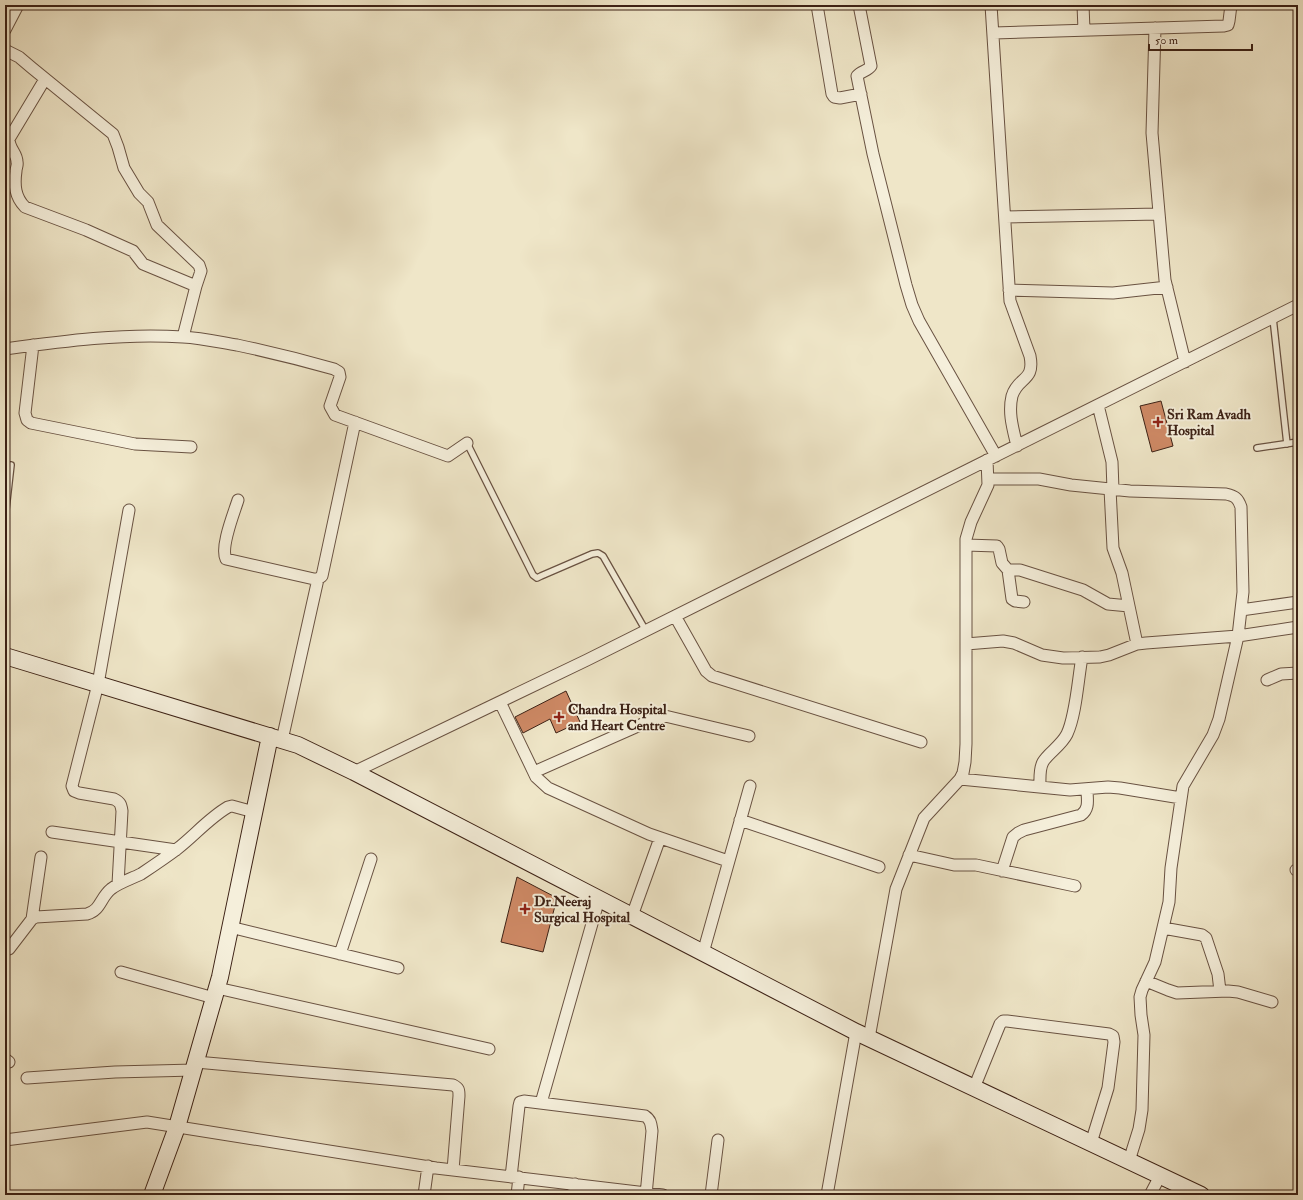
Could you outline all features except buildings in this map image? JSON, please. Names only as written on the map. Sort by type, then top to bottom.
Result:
[{"type":"main road","points":[[5,656],[298,745],[354,772],[862,1035],[1201,1195]]},
{"type":"main road","points":[[152,1195],[177,1127],[216,993],[254,812],[276,738]]},
{"type":"street","points":[[5,30],[18,5]]},
{"type":"street","points":[[817,5],[832,94],[834,97],[840,98],[861,94]]},
{"type":"street","points":[[827,1195],[896,889],[924,818],[960,779],[963,773],[966,744],[966,545],[968,531],[987,490],[991,458],[919,321],[906,286],[873,154],[857,76],[869,69],[871,66],[859,5]]},
{"type":"street","points":[[991,5],[994,33],[1010,301],[1032,365],[1029,375],[1017,385],[1012,396],[1010,420],[1017,446]]},
{"type":"street","points":[[1083,5],[1084,30]]},
{"type":"street","points":[[994,33],[1224,26],[1228,25],[1231,5]]},
{"type":"street","points":[[1156,28],[1152,133],[1162,258],[1167,287],[1185,362]]},
{"type":"street","points":[[5,50],[19,57],[113,134],[124,168],[139,193],[148,202],[157,226],[200,265],[201,271],[183,337]]},
{"type":"street","points":[[45,78],[9,139],[9,145],[16,156],[18,163],[15,172],[15,192],[21,203],[25,207],[86,230],[133,251],[143,264],[196,286]]},
{"type":"street","points":[[1005,217],[1159,214]]},
{"type":"street","points":[[1009,290],[1113,293],[1167,287]]},
{"type":"street","points":[[354,772],[646,631],[1298,305]]},
{"type":"street","points":[[5,349],[94,338],[143,336],[204,339],[282,354],[334,369],[339,372],[340,377],[330,406],[335,415],[448,456],[467,443]]},
{"type":"street","points":[[33,345],[25,413],[27,420],[31,423],[135,444],[191,447]]},
{"type":"street","points":[[1098,405],[1112,462],[1111,489],[1114,548],[1122,573],[1137,644]]},
{"type":"street","points":[[276,738],[318,579],[322,576],[355,422]]},
{"type":"street","points":[[988,480],[1039,480],[1111,489],[1226,494],[1234,496],[1238,500],[1241,507],[1243,592],[1238,636],[1219,719],[1213,735],[1183,786],[1171,868],[1169,902],[1155,962],[1140,997],[1144,1035],[1142,1110],[1139,1129],[1129,1161]]},
{"type":"street","points":[[238,500],[225,546],[224,555],[226,559],[318,579]]},
{"type":"street","points":[[118,884],[121,841],[121,805],[114,799],[79,793],[74,791],[72,786],[98,684],[128,510]]},
{"type":"street","points":[[966,545],[997,546],[1002,563],[1008,570],[1012,599],[1015,601],[1024,602]]},
{"type":"street","points":[[1008,570],[1020,570],[1083,590],[1108,604],[1129,606]]},
{"type":"street","points":[[1241,610],[1298,602]]},
{"type":"street","points":[[675,616],[706,671],[712,676],[921,742]]},
{"type":"street","points":[[966,644],[1003,641],[1050,657],[1100,657],[1137,644],[1238,636],[1298,627]]},
{"type":"street","points":[[1040,787],[1041,767],[1043,761],[1055,750],[1067,734],[1073,712],[1082,657]]},
{"type":"street","points":[[1267,680],[1277,675],[1298,673]]},
{"type":"street","points":[[500,702],[534,772],[541,783],[548,788],[649,834],[728,861]]},
{"type":"street","points":[[534,772],[656,718],[665,716],[749,736]]},
{"type":"street","points":[[960,779],[1070,790],[1087,790],[1108,787],[1120,788],[1181,798]]},
{"type":"street","points":[[703,953],[750,786]]},
{"type":"street","points":[[1002,871],[1013,837],[1024,830],[1081,815],[1086,812],[1087,790]]},
{"type":"street","points":[[32,919],[36,917],[87,914],[94,912],[97,910],[107,893],[118,884],[140,874],[176,850],[228,807],[232,806],[254,812]]},
{"type":"street","points":[[740,820],[880,867]]},
{"type":"street","points":[[52,832],[176,850]]},
{"type":"street","points":[[632,916],[660,838]]},
{"type":"street","points":[[909,855],[947,864],[971,865],[1075,886]]},
{"type":"street","points":[[5,950],[9,949],[32,919],[41,857]]},
{"type":"street","points":[[340,954],[371,859]]},
{"type":"street","points":[[541,1103],[599,899]]},
{"type":"street","points":[[230,927],[398,968]]},
{"type":"street","points":[[1163,928],[1202,935],[1206,938],[1218,974],[1220,991]]},
{"type":"street","points":[[122,972],[216,993],[489,1049]]},
{"type":"street","points":[[1146,981],[1177,993],[1220,991],[1238,992],[1272,1002]]},
{"type":"street","points":[[974,1088],[1000,1024],[1003,1021],[1109,1034],[1113,1036],[1114,1042],[1108,1088],[1091,1143]]},
{"type":"street","points":[[27,1078],[195,1066],[453,1085],[459,1090],[453,1170]]},
{"type":"street","points":[[517,1195],[515,1177],[519,1106],[520,1102],[524,1101],[645,1116],[649,1119],[652,1131],[646,1194]]},
{"type":"street","points":[[5,1140],[147,1122],[453,1170],[515,1177],[574,1190],[663,1195]]},
{"type":"street","points":[[711,1195],[718,1140]]},
{"type":"street","points":[[424,1195],[428,1166]]},
{"type":"street","points":[[1150,1195],[1160,1176]]},
{"type":"lane","points":[[1273,318],[1287,444]]},
{"type":"lane","points":[[1257,448],[1298,442]]},
{"type":"lane","points":[[467,443],[533,575],[537,578],[592,554],[598,553],[603,556],[646,631]]},
{"type":"lane","points":[[5,518],[11,465]]},
{"type":"place","name":"Sri Ram Avadh Hospital","points":[[1158,422]]},
{"type":"place","name":"Chandra Hospital and Heart Centre","points":[[559,717]]},
{"type":"place","name":"Dr.Neeraj Surgical Hospital","points":[[525,909]]}]
